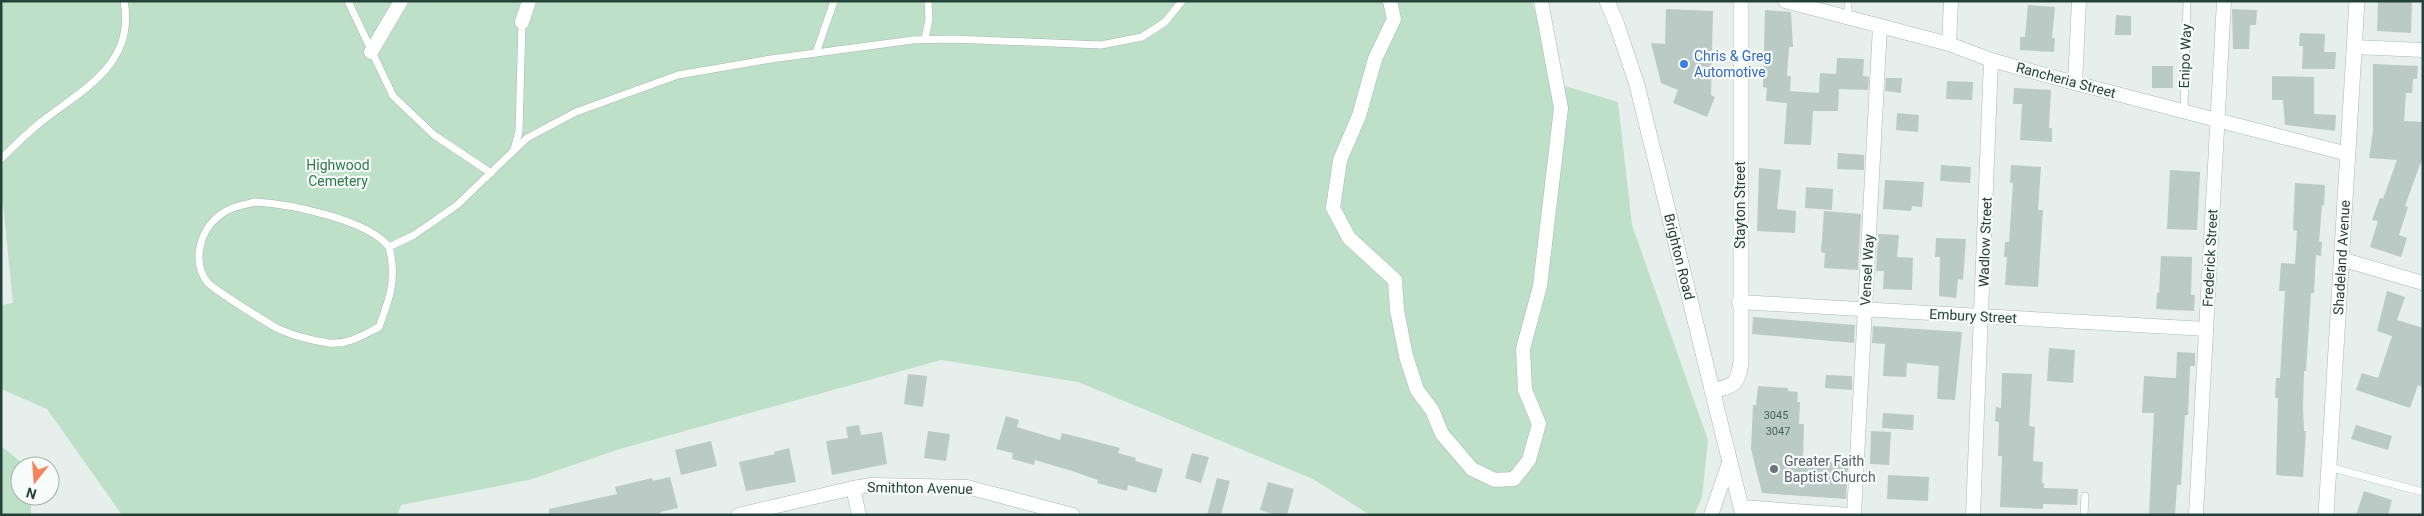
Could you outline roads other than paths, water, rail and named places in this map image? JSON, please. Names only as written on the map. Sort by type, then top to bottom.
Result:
[{"type":"street","points":[[372,52],[401,1]]},
{"type":"street","points":[[522,22],[529,1]]},
{"type":"street","points":[[1390,1],[1394,19],[1375,59],[1358,116],[1340,160],[1333,208],[1349,238],[1395,280],[1397,310],[1406,356],[1417,390],[1432,410],[1442,434],[1472,469],[1494,480],[1514,479],[1529,460],[1539,424],[1525,390],[1523,349],[1540,286],[1561,108],[1541,1]]},
{"type":"street","name":"Brighton Road","points":[[1607,1],[1637,85],[1742,511]]},
{"type":"street","name":"Stayton Street","points":[[1712,391],[1733,386],[1738,379],[1741,362],[1739,302],[1741,1]]},
{"type":"street","name":"Rancheria Street","points":[[1785,1],[1949,44],[1991,60],[2075,83],[2348,154]]},
{"type":"street","points":[[1949,44],[1951,1]]},
{"type":"street","points":[[2075,83],[2079,1]]},
{"type":"street","name":"Frederick Street","points":[[2196,515],[2224,1]]},
{"type":"street","name":"Shadeland Avenue","points":[[2326,515],[2357,1]]},
{"type":"street","name":"Vensel Way","points":[[1852,515],[1880,26]]},
{"type":"street","points":[[2354,46],[2423,50]]},
{"type":"street","name":"Wadlow Street","points":[[1973,515],[1991,60]]},
{"type":"street","points":[[2341,259],[2423,283]]},
{"type":"street","name":"Embury Street","points":[[1739,302],[2206,329]]},
{"type":"street","points":[[1711,515],[1730,463]]},
{"type":"street","name":"Smithton Avenue","points":[[738,515],[872,485],[967,487],[1073,515]]},
{"type":"street","points":[[853,488],[859,515]]},
{"type":"street","points":[[1742,511],[1852,515]]},
{"type":"lane","points":[[1,159],[20,140],[65,106],[112,62],[125,37],[127,20],[124,1]]},
{"type":"lane","points":[[348,1],[393,96],[434,135],[491,173]]},
{"type":"lane","points":[[816,53],[834,1]]},
{"type":"lane","points":[[925,39],[929,19],[928,1]]},
{"type":"lane","points":[[389,246],[414,235],[457,205],[527,138],[576,112],[652,84],[713,68],[925,39],[953,38],[1101,45],[1142,38],[1165,22],[1182,1]]},
{"type":"lane","points":[[1848,1],[1848,18]]},
{"type":"lane","name":"Enipo Way","points":[[2184,111],[2187,1]]},
{"type":"lane","points":[[514,151],[519,131],[522,22]]},
{"type":"lane","points":[[255,202],[291,206],[352,224],[367,229],[389,246],[393,268],[391,295],[379,327],[354,340],[330,343],[281,330],[208,284],[200,267],[199,253],[202,237],[219,216],[239,206],[255,202]]},
{"type":"lane","points":[[2329,467],[2423,492]]},
{"type":"lane","points":[[2084,515],[2085,496]]},
{"type":"place","name":"Chris & Greg Automotive","points":[[1684,64]]},
{"type":"place","name":"Greater Faith Baptist Church","points":[[1774,469]]},
{"type":"park label","name":"Highwood Cemetery","points":[[338,174]]}]
